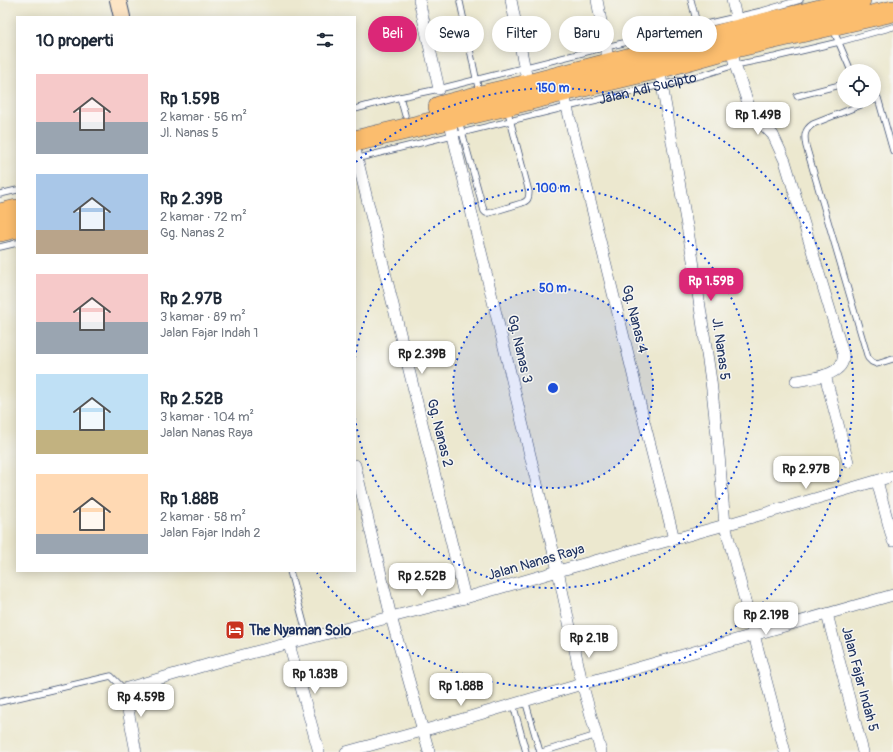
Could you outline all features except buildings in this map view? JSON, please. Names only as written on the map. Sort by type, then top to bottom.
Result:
[{"type":"highway","name":"Jalan Adi Sucipto","points":[[770,39],[805,6],[848,2]]},
{"type":"highway","name":"Jalan Adi Sucipto","points":[[356,127],[403,106],[448,112],[479,88],[512,88],[565,99],[661,76],[734,39],[803,41],[835,33],[893,11]]},
{"type":"highway","name":"Jalan Adi Sucipto","points":[[356,152],[448,112],[608,55],[701,55]]},
{"type":"highway","points":[[0,214],[16,210]]},
{"type":"highway","points":[[0,231],[16,227]]},
{"type":"street","name":"Gg. Nanas 3","points":[[419,0],[448,112],[558,571],[582,684],[601,752]]},
{"type":"street","points":[[511,0],[512,88]]},
{"type":"street","points":[[597,0],[608,55]]},
{"type":"street","points":[[732,0],[734,39],[750,112],[773,135],[785,161],[843,353],[841,366],[835,370],[825,375],[796,381]]},
{"type":"street","name":"Jl. Nanas 5","points":[[661,76],[693,260],[711,380],[725,525],[785,752]]},
{"type":"street","name":"Gg. Nanas 4","points":[[565,99],[674,538]]},
{"type":"street","name":"Gg. Nanas 2","points":[[356,152],[465,598]]},
{"type":"street","points":[[825,375],[848,462]]},
{"type":"street","points":[[356,469],[391,617],[429,752]]},
{"type":"street","name":"Jalan Nanas Raya","points":[[124,689],[220,661],[465,598],[893,476]]},
{"type":"street","points":[[877,481],[893,541]]},
{"type":"street","points":[[346,752],[893,595]]},
{"type":"street","name":"Jalan Fajar Indah 5","points":[[827,614],[863,752]]},
{"type":"street","points":[[289,644],[319,752]]},
{"type":"street","points":[[124,689],[136,752]]},
{"type":"lane","points":[[691,0],[701,55]]},
{"type":"lane","points":[[460,2],[479,88]]},
{"type":"lane","name":"Jalan Adi Sucipto","points":[[835,33],[893,27]]},
{"type":"lane","points":[[835,33],[848,64]]},
{"type":"lane","name":"Jalan Adi Sucipto","points":[[701,55],[734,39],[770,39]]},
{"type":"lane","points":[[797,96],[837,86]]},
{"type":"lane","points":[[448,112],[484,211],[489,213],[522,203],[527,201],[529,192],[512,88]]},
{"type":"lane","name":"Jalan Adi Sucipto","points":[[356,108],[403,106]]},
{"type":"lane","points":[[853,108],[813,124],[808,127],[804,135],[868,358],[877,364],[893,359]]},
{"type":"lane","points":[[878,108],[893,151]]},
{"type":"lane","points":[[0,194],[16,190]]},
{"type":"lane","points":[[0,247],[16,243]]},
{"type":"lane","points":[[290,572],[308,639]]},
{"type":"lane","points":[[0,702],[111,676],[124,689]]},
{"type":"lane","points":[[525,700],[541,752],[596,735]]},
{"type":"lane","points":[[513,704],[526,752]]},
{"type":"place","name":"The Nyaman Solo","points":[[235,630]]}]
